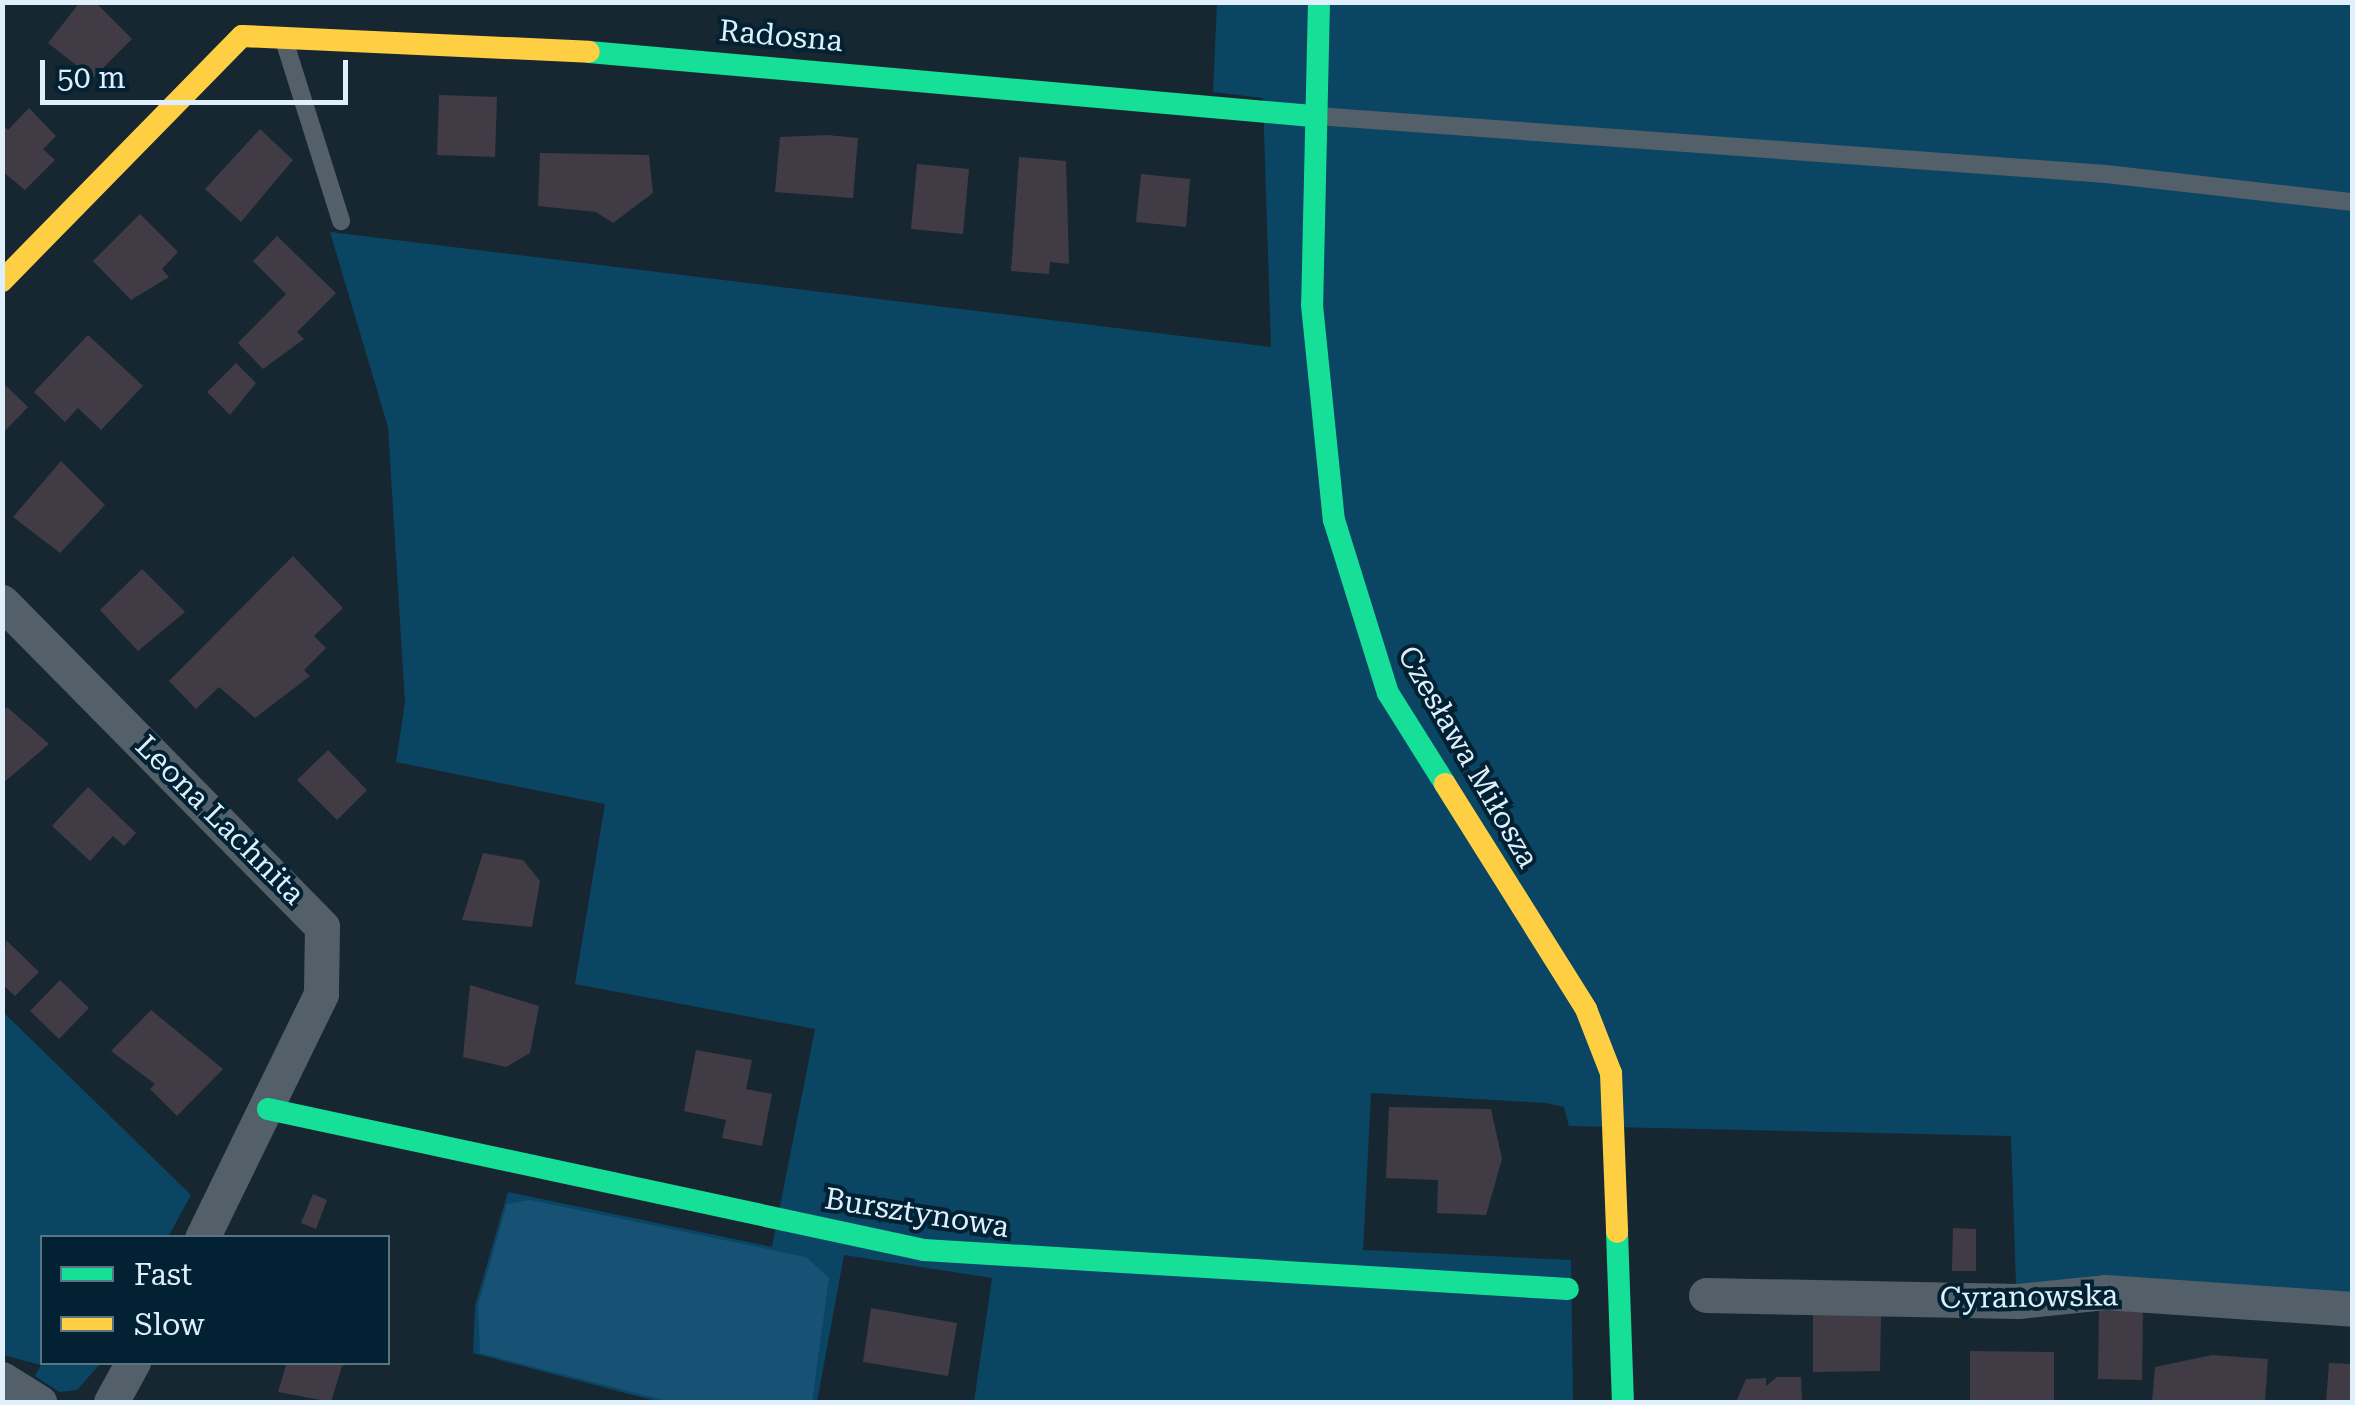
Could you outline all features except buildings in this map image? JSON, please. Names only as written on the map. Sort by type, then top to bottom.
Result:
[{"type":"street","name":"Czesława Miłosza","points":[[1318,2],[1312,116],[1312,305],[1330,488],[1352,594],[1388,693],[1586,1008],[1611,1072],[1623,1402]]},
{"type":"street","name":"Radosna","points":[[2,281],[242,36],[664,56],[1312,116]]},
{"type":"street","name":"Leona Lachnita","points":[[2,602],[322,927],[321,994],[268,1110],[204,1235]]},
{"type":"street","name":"Bursztynowa","points":[[268,1110],[924,1250],[1568,1290]]},
{"type":"street","name":"Cyranowska","points":[[1706,1294],[2018,1301],[2105,1292],[2352,1309]]},
{"type":"street","points":[[111,1402],[132,1365]]},
{"type":"street","points":[[2,1378],[38,1402]]},
{"type":"lane","points":[[283,38],[341,221]]},
{"type":"lane","points":[[1312,116],[2106,174],[2352,202]]},
{"type":"shaded area","points":[[1217,3],[2352,3],[2352,1294],[2016,1284],[2011,1136],[1569,1126],[1564,1107],[1546,1103],[1371,1093],[1363,1250],[1571,1260],[1573,1402],[974,1402],[992,1278],[844,1255],[817,1402],[660,1402],[473,1353],[475,1306],[508,1192],[772,1247],[815,1029],[575,984],[605,804],[396,762],[405,702],[388,427],[330,232],[1271,347],[1263,98],[1213,92]]},
{"type":"shaded area","points":[[2,1011],[191,1195],[169,1235],[40,1235],[40,1365],[3,1355]]},
{"type":"shaded area","points":[[530,1200],[806,1257],[829,1278],[812,1402],[671,1402],[480,1353],[478,1305],[507,1204]]},
{"type":"shaded area","points":[[41,1365],[99,1365],[77,1390],[59,1392],[35,1376]]},
{"type":"traffic: fast","points":[[1319,2],[1312,305],[1334,520],[1388,693],[1445,784]]},
{"type":"traffic: fast","points":[[589,52],[1312,116]]},
{"type":"traffic: fast","points":[[268,1109],[924,1250],[1568,1289]]},
{"type":"traffic: fast","points":[[1617,1232],[1623,1402]]},
{"type":"traffic: slow","points":[[2,281],[242,36],[589,52]]},
{"type":"traffic: slow","points":[[1445,784],[1586,1009],[1611,1073],[1617,1232]]}]
